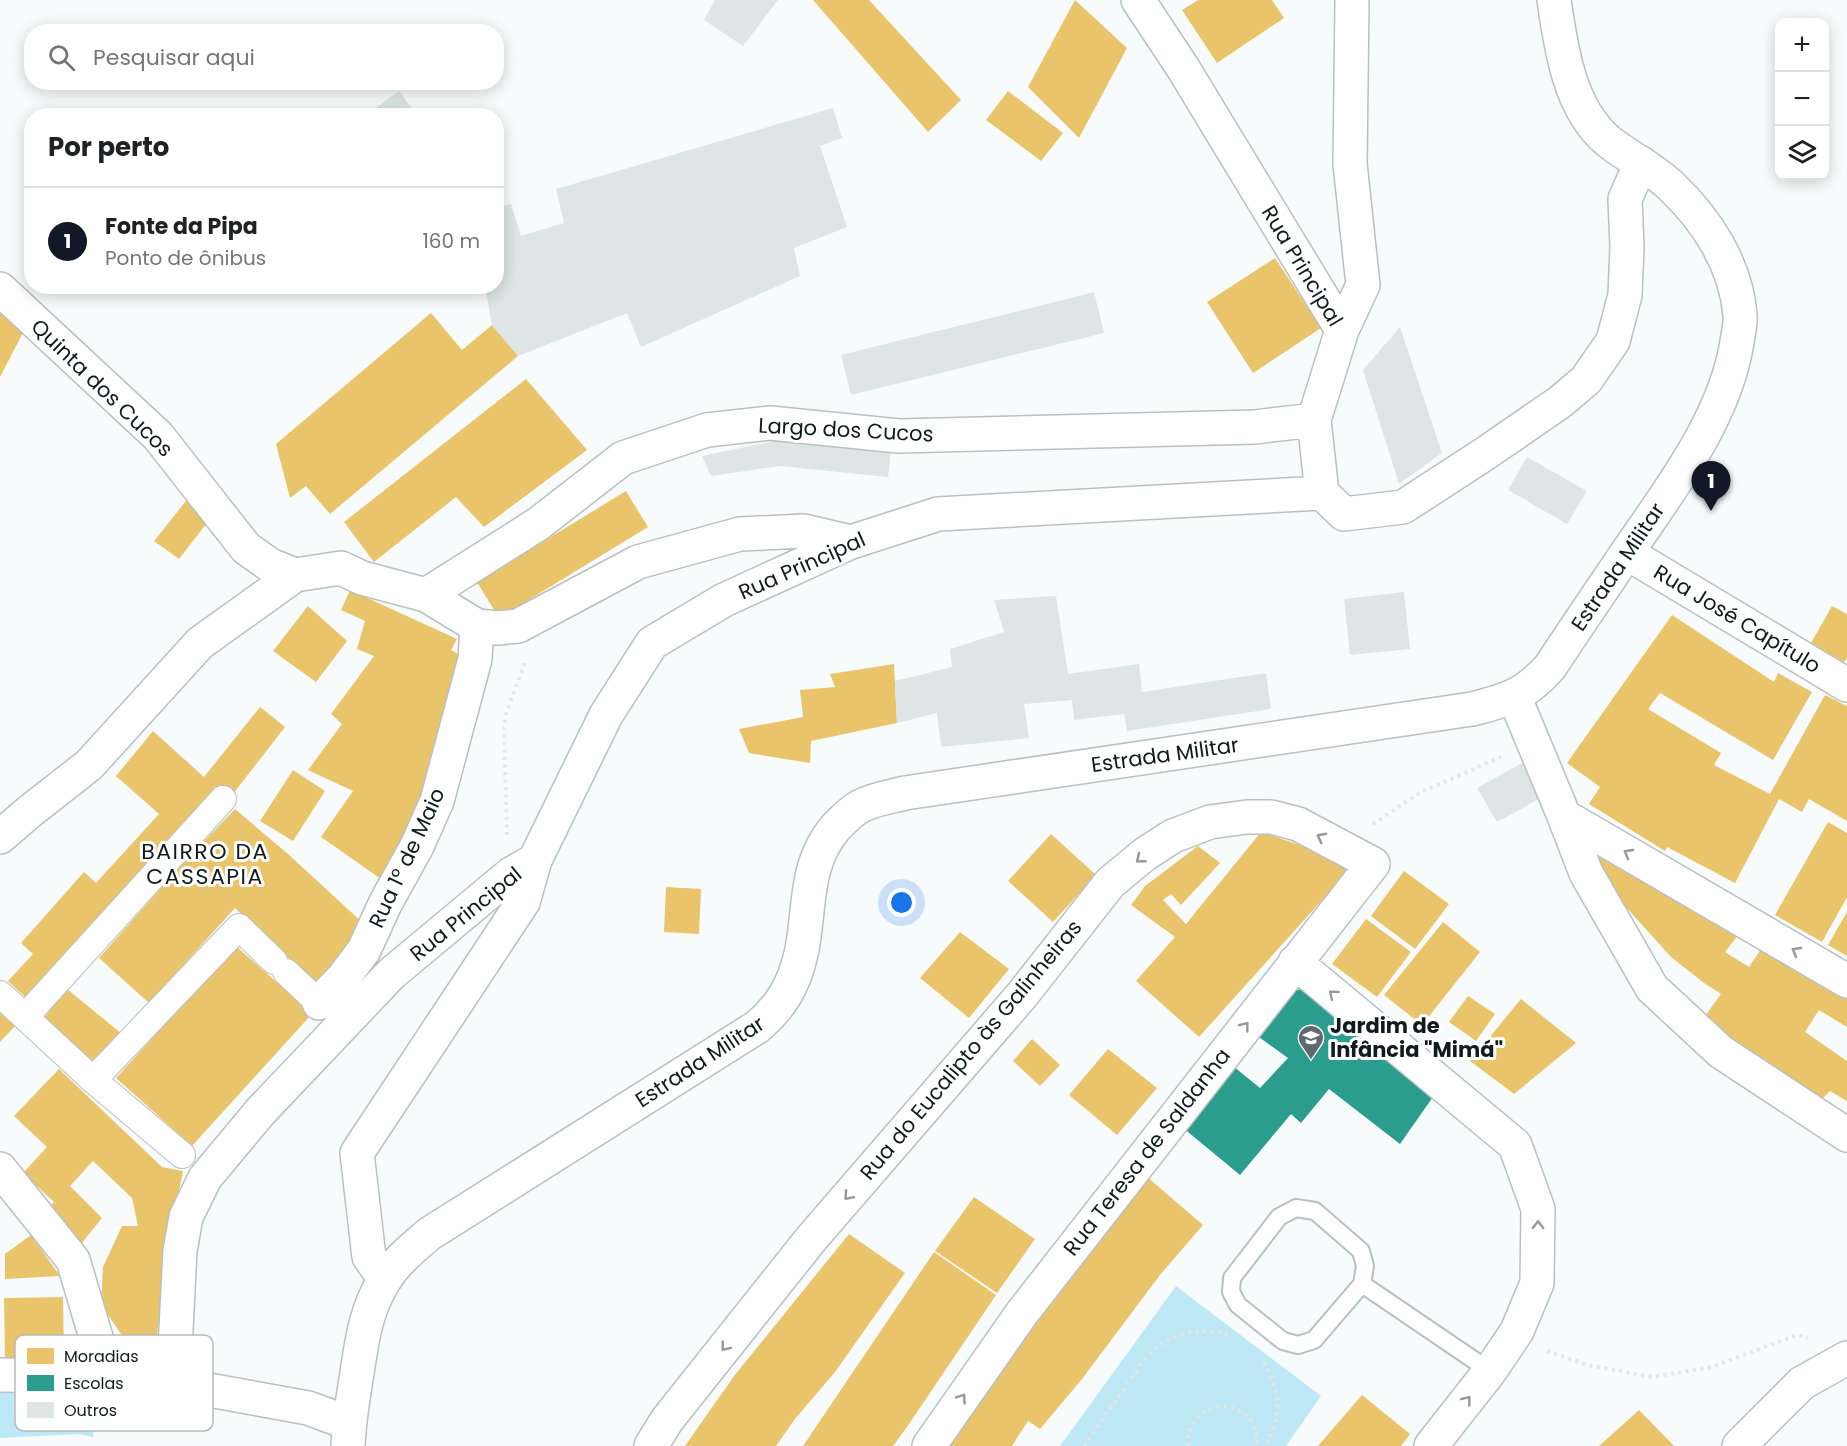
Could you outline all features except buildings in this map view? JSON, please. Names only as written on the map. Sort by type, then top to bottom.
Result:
[{"type":"street","name":"Rua Principal","points":[[176,1335],[180,1251],[186,1217],[206,1178],[260,1112],[391,974],[523,867],[606,715],[652,643],[724,600],[850,542],[938,514],[1322,493],[1314,420],[1342,330],[1183,68],[1138,0]]},
{"type":"street","points":[[1342,330],[1363,285],[1350,164],[1352,0]]},
{"type":"street","name":"Estrada Militar","points":[[348,1435],[364,1325],[385,1279],[403,1257],[429,1234],[757,1027],[774,1012],[790,986],[801,953],[811,880],[817,857],[832,832],[860,807],[905,793],[1472,709],[1514,696],[1536,682],[1550,667],[1671,488],[1707,426],[1725,386],[1735,352],[1741,317],[1730,269],[1701,218],[1669,184],[1599,132],[1580,105],[1566,60],[1554,0]]},
{"type":"street","points":[[1322,493],[1344,514],[1403,507],[1560,402],[1586,380],[1613,341],[1625,295],[1627,247],[1625,199],[1641,163]]},
{"type":"street","name":"Quinta dos Cucos","points":[[0,289],[158,436],[246,548],[270,565],[295,575]]},
{"type":"street","name":"Largo dos Cucos","points":[[426,595],[538,524],[623,458],[708,430],[770,423],[899,436],[1255,427],[1314,420]]},
{"type":"street","points":[[0,837],[89,765],[200,643],[295,575],[341,568],[362,578],[426,595],[477,626],[498,628],[518,626],[638,562],[740,534],[804,531],[850,542]]},
{"type":"street","name":"Rua José Capítulo","points":[[1627,553],[1847,685]]},
{"type":"street","name":"Rua 1º de Maio","points":[[319,1004],[364,950],[385,903],[417,846],[437,801],[475,659],[477,626]]},
{"type":"street","points":[[1514,696],[1586,873],[1652,988],[1720,1052],[1847,1135]]},
{"type":"street","points":[[25,1017],[223,799]]},
{"type":"street","points":[[1564,816],[1847,981]]},
{"type":"street","name":"Rua do Eucalipto às Galinheiras","points":[[651,1446],[667,1420],[811,1239],[1022,995],[1110,883],[1145,854],[1173,836],[1210,822],[1247,817],[1271,817],[1298,824],[1373,864]]},
{"type":"street","name":"Rua Teresa de Saldanha","points":[[929,1446],[1022,1314],[1373,864]]},
{"type":"street","points":[[385,1279],[369,1257],[357,1153],[523,902],[523,867]]},
{"type":"street","points":[[93,1080],[239,927],[319,1004]]},
{"type":"street","points":[[1295,962],[1515,1145],[1538,1209],[1537,1283],[1517,1330],[1490,1371],[1431,1446]]},
{"type":"street","points":[[0,994],[93,1080],[182,1155]]},
{"type":"street","points":[[0,1169],[73,1260],[95,1335]]},
{"type":"street","points":[[1739,1446],[1802,1383],[1847,1358]]},
{"type":"street","points":[[0,1375],[15,1375]]},
{"type":"street","points":[[213,1390],[308,1408],[348,1435]]},
{"type":"lane","points":[[1296,1208],[1315,1210],[1361,1251],[1365,1266],[1362,1284],[1314,1340],[1298,1345],[1283,1341],[1238,1305],[1231,1292],[1232,1278],[1279,1217],[1296,1208]]},
{"type":"lane","points":[[1362,1284],[1490,1371]]},
{"type":"path","points":[[523,867],[505,820],[505,717],[536,632],[547,610]]},
{"type":"path","points":[[1340,846],[1421,792],[1533,743]]},
{"type":"path","points":[[1084,1446],[1139,1367],[1155,1349],[1175,1336],[1198,1331],[1223,1333],[1238,1340]]},
{"type":"path","points":[[1512,1338],[1588,1365],[1652,1377],[1712,1367],[1797,1335],[1817,1340]]},
{"type":"path","points":[[1263,1360],[1274,1380],[1279,1404],[1275,1428],[1266,1446]]},
{"type":"path","points":[[1188,1446],[1188,1434],[1199,1415],[1219,1406],[1237,1409],[1244,1414],[1256,1432],[1257,1446]]},
{"type":"shaded area","points":[[1176,1286],[1321,1396],[1286,1446],[1060,1446]]},
{"type":"shaded area","points":[[0,1375],[15,1375],[15,1431],[94,1431],[93,1437],[79,1434],[0,1438]]},
{"type":"place","name":"Fonte da Pipa","points":[[1711,511]]},
{"type":"place","name":"Jardim de Infância \"Mimá\"","points":[[1311,1061]]},
{"type":"district","name":"BAIRRO DA CASSAPIA","points":[[205,864]]}]
